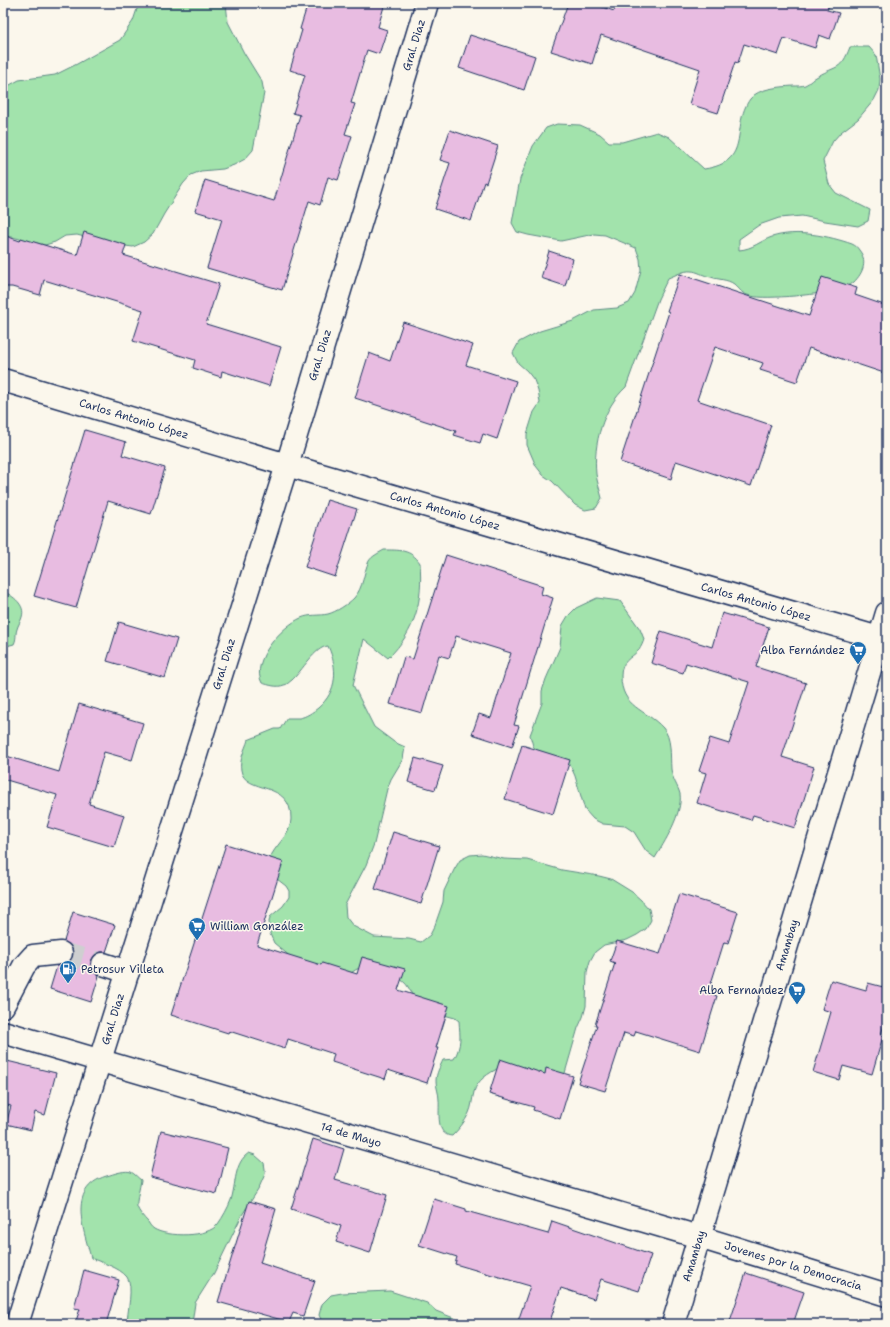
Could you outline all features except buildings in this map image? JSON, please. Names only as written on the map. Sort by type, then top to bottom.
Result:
[{"type":"street","name":"Gral. Diaz","points":[[17,1324],[287,465],[427,3]]},
{"type":"street","name":"Carlos Antonio López","points":[[3,380],[287,465],[883,639]]},
{"type":"street","name":"Amambay","points":[[673,1324],[883,639],[887,613]]},
{"type":"street","points":[[3,1006],[24,966],[33,956],[61,953]]},
{"type":"street","points":[[103,964],[128,972]]},
{"type":"street","name":"14 de Mayo","points":[[3,1032],[699,1237]]},
{"type":"street","name":"Jovenes por la Democracia","points":[[699,1237],[887,1295]]},
{"type":"green space","points":[[139,3],[226,3],[228,22],[244,53],[262,82],[264,93],[253,150],[245,159],[234,165],[223,169],[201,171],[191,175],[183,184],[153,234],[144,242],[133,247],[110,244],[77,235],[65,236],[55,242],[45,245],[12,237],[3,237],[3,140],[6,133],[8,86],[19,80],[55,75],[120,40],[133,21]]},
{"type":"green space","points":[[850,47],[869,47],[876,55],[880,79],[879,90],[874,100],[858,119],[841,132],[833,141],[823,161],[829,184],[836,193],[870,210],[868,221],[858,226],[802,216],[779,218],[759,225],[739,239],[739,250],[752,247],[772,237],[782,235],[813,234],[833,238],[857,247],[862,254],[864,263],[860,275],[854,282],[843,289],[796,296],[769,297],[748,295],[743,293],[731,282],[693,271],[685,271],[668,278],[658,299],[626,387],[611,405],[601,427],[595,462],[596,477],[602,498],[596,508],[585,510],[575,505],[552,481],[543,475],[536,466],[527,445],[527,434],[534,412],[540,403],[534,380],[518,363],[513,353],[519,342],[540,331],[573,321],[594,310],[617,308],[629,303],[635,293],[641,270],[640,259],[636,248],[605,235],[594,234],[561,241],[517,232],[512,223],[520,179],[533,146],[546,128],[557,124],[580,125],[600,134],[609,142],[622,142],[657,132],[669,137],[704,169],[719,165],[729,159],[735,151],[744,110],[754,95],[764,90],[802,86],[807,84],[816,77],[841,64]]},
{"type":"green space","points":[[384,550],[404,551],[413,555],[420,563],[421,577],[419,602],[416,614],[405,637],[398,648],[388,658],[364,639],[353,685],[374,727],[394,742],[405,747],[403,759],[387,789],[374,844],[366,865],[345,905],[346,917],[353,926],[374,937],[409,939],[421,942],[430,935],[435,925],[443,902],[444,891],[460,860],[470,855],[482,854],[504,859],[527,860],[562,870],[611,879],[632,892],[641,900],[649,909],[651,920],[646,929],[637,935],[627,940],[604,945],[595,952],[590,961],[587,972],[586,1006],[583,1017],[578,1028],[565,1073],[555,1085],[499,1068],[487,1075],[478,1084],[467,1116],[452,1136],[443,1132],[441,1127],[436,1078],[443,1060],[454,1059],[457,1054],[460,1040],[459,1021],[455,1018],[415,1007],[409,988],[400,979],[363,969],[357,969],[338,981],[292,958],[274,943],[270,934],[270,917],[283,906],[289,897],[289,891],[286,886],[277,879],[268,865],[271,855],[289,829],[291,819],[289,807],[284,798],[250,782],[244,777],[241,770],[242,758],[248,740],[275,729],[280,729],[287,718],[299,718],[312,713],[325,701],[333,687],[335,671],[328,646],[318,650],[296,676],[286,684],[276,686],[262,683],[259,674],[260,665],[270,645],[285,628],[293,622],[304,617],[331,613],[342,608],[354,598],[362,585],[370,559]]},
{"type":"green space","points":[[3,591],[18,601],[23,613],[17,629],[14,644],[3,647]]},
{"type":"green space","points":[[597,598],[620,601],[640,629],[644,640],[639,650],[624,664],[621,671],[622,687],[630,702],[663,728],[668,737],[671,769],[680,794],[680,802],[679,810],[672,828],[655,858],[646,851],[634,832],[625,826],[603,824],[593,819],[585,810],[571,767],[563,758],[551,758],[540,755],[533,746],[530,735],[542,703],[542,691],[546,679],[560,647],[562,626],[568,616],[576,608]]},
{"type":"green space","points":[[249,1153],[255,1155],[264,1163],[265,1174],[258,1190],[242,1215],[214,1273],[195,1303],[192,1324],[127,1324],[130,1287],[127,1277],[115,1268],[91,1258],[84,1234],[81,1209],[87,1188],[96,1180],[129,1171],[141,1180],[137,1207],[154,1229],[168,1234],[197,1234],[213,1229],[220,1221],[231,1200],[238,1168],[244,1157]]},
{"type":"green space","points":[[390,1291],[427,1303],[436,1311],[469,1324],[323,1324],[319,1315],[322,1304],[331,1295],[342,1293]]},
{"type":"tunnel","points":[[61,953],[103,964]]},
{"type":"place","name":"Alba Fernández","points":[[858,665]]},
{"type":"place","name":"William González","points":[[197,941]]},
{"type":"place","name":"Petrosur Villeta","points":[[68,984]]},
{"type":"place","name":"Alba Fernandez","points":[[797,1005]]}]
